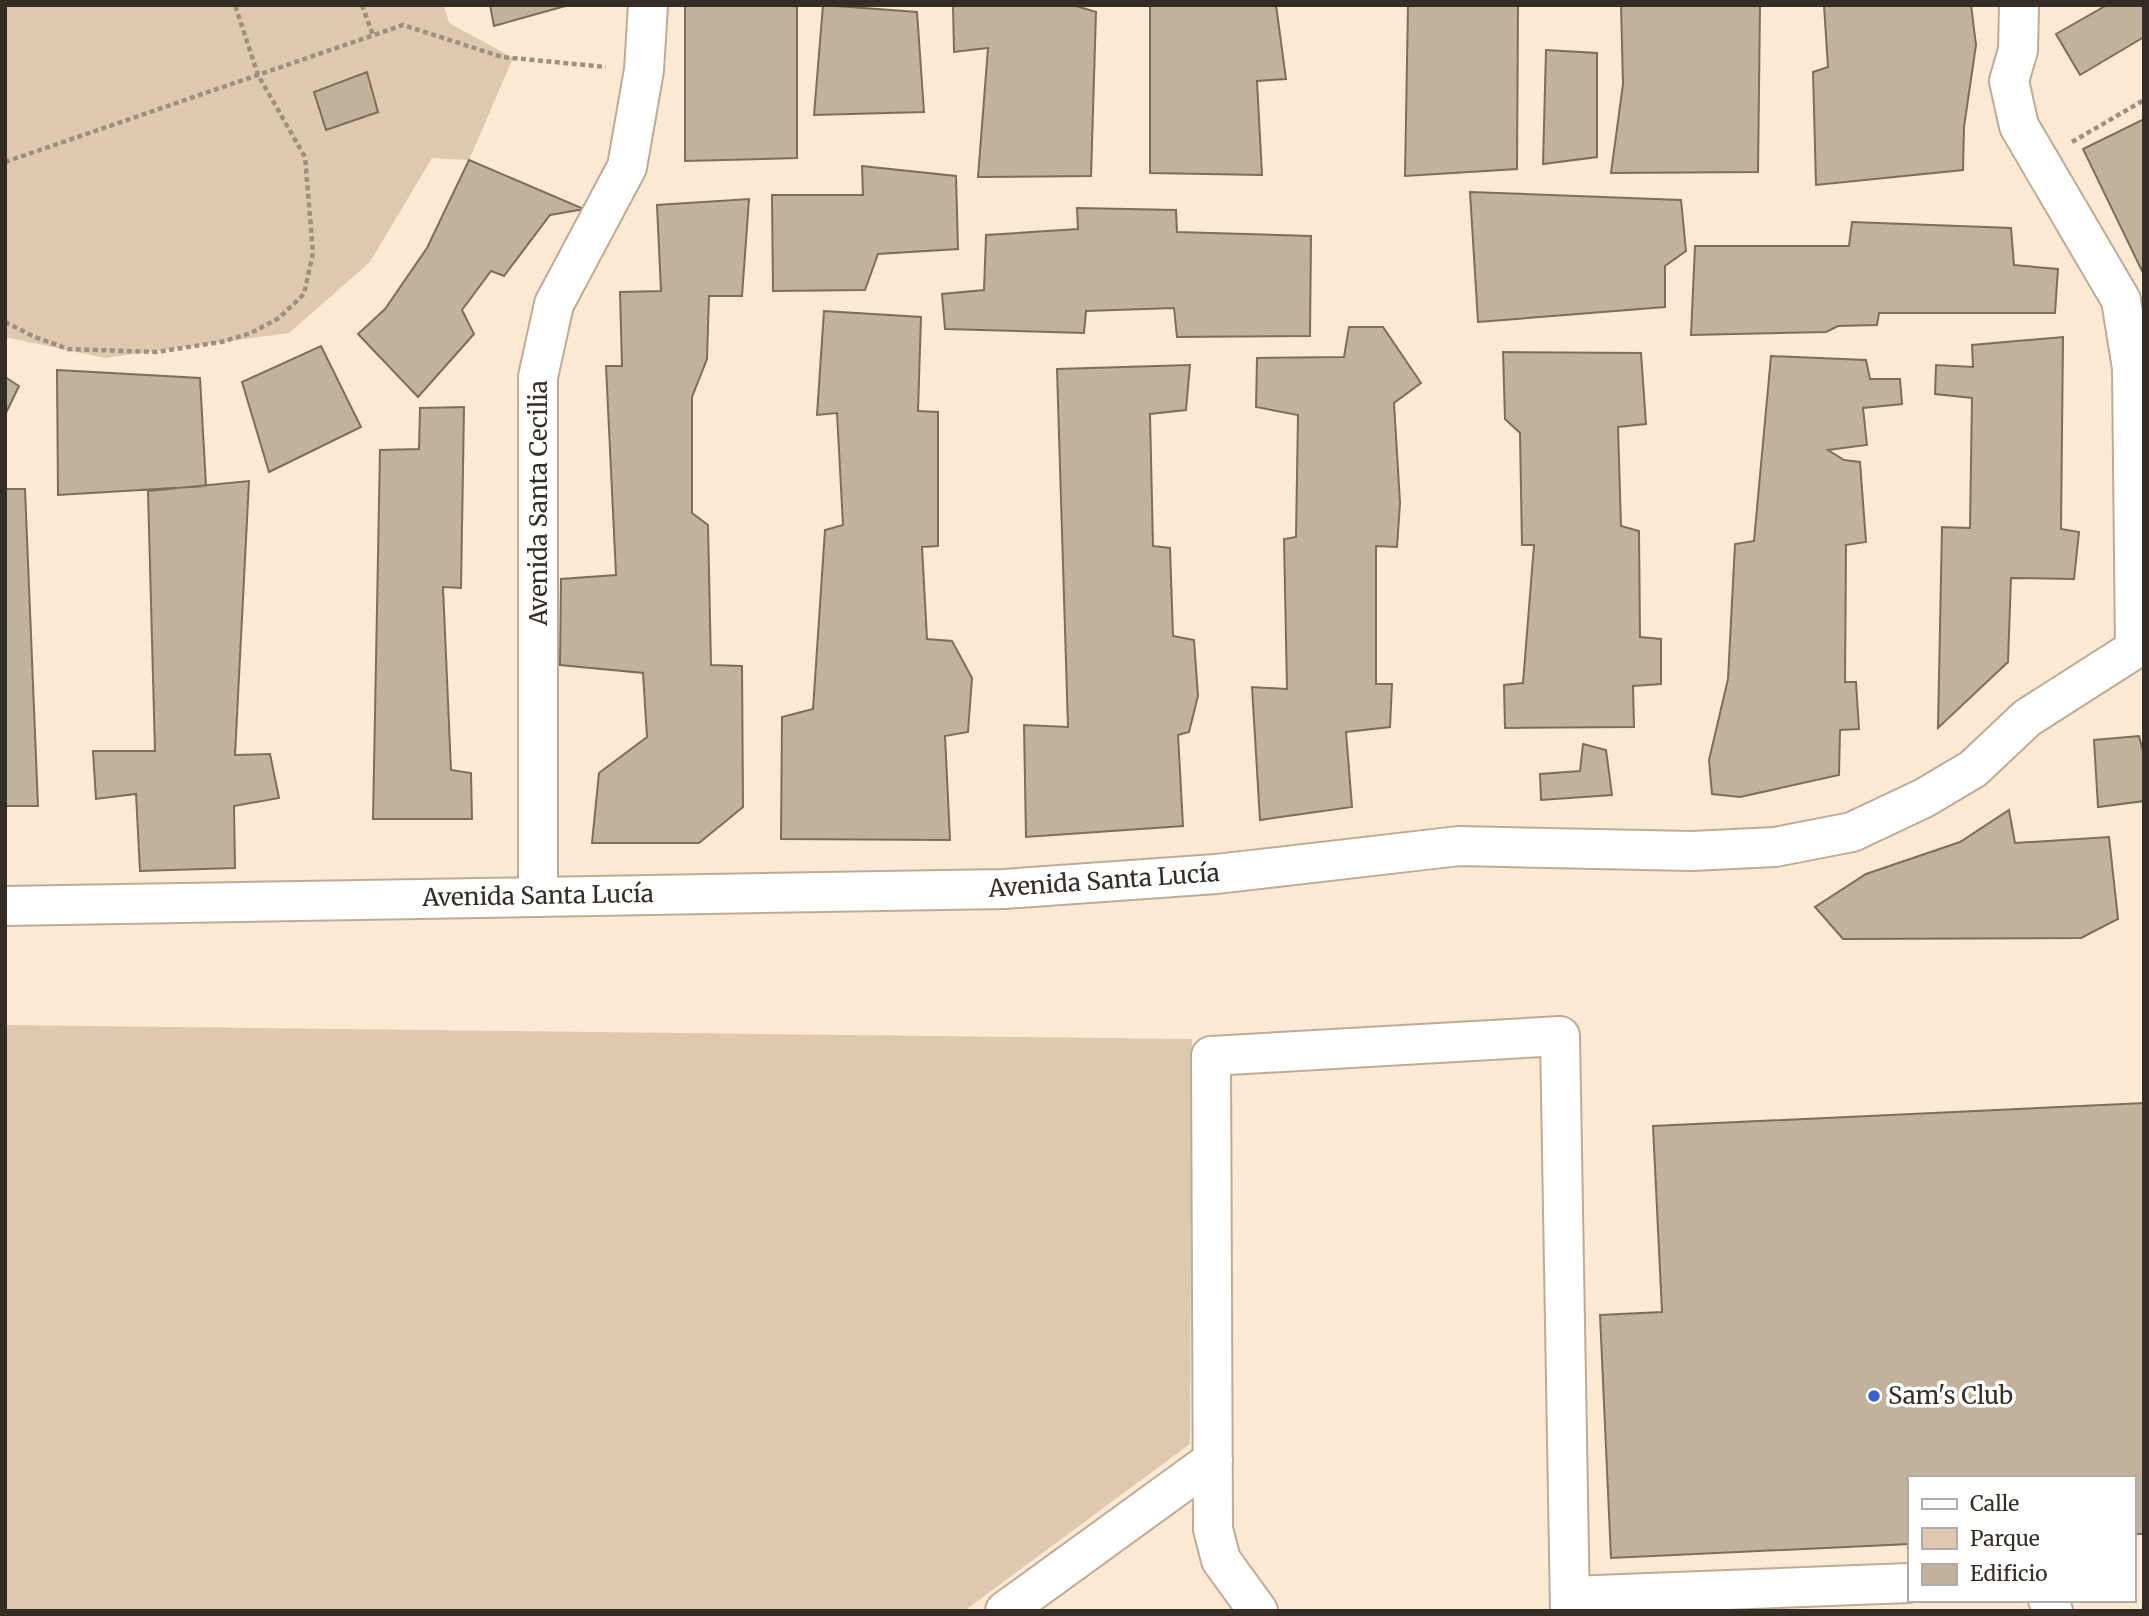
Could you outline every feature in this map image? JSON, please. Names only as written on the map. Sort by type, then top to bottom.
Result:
[{"type":"street","name":"Avenida Santa Cecilia","points":[[538,895],[538,377],[554,304],[627,167],[644,70],[648,5]]},
{"type":"street","points":[[2019,5],[2018,50],[2009,81],[2019,126],[2121,300],[2132,368],[2139,648]]},
{"type":"street","name":"Avenida Santa Lucía","points":[[5,906],[1004,889],[1216,874],[1460,846],[1692,851],[1775,847],[1852,832],[1924,798],[1973,769],[2027,719],[2139,648]]},
{"type":"street","points":[[1258,1611],[1221,1560],[1213,1529],[1211,1056],[1560,1036],[1570,1603],[1908,1583]]},
{"type":"street","points":[[1005,1611],[1213,1460]]},
{"type":"path","points":[[5,322],[68,349],[156,352],[221,342],[251,333],[279,318],[304,294],[313,253],[305,157],[258,75],[235,5]]},
{"type":"path","points":[[362,5],[373,35]]},
{"type":"path","points":[[5,162],[403,24],[502,57],[610,67]]},
{"type":"path","points":[[2067,145],[2144,100]]},
{"type":"green space","points":[[5,5],[444,5],[449,23],[513,58],[469,160],[432,158],[370,262],[289,333],[105,358],[5,337]]},
{"type":"green space","points":[[5,1025],[1192,1039],[1190,1444],[964,1611],[5,1611]]},
{"type":"building","points":[[490,5],[569,5],[494,26]]},
{"type":"building","points":[[685,5],[797,5],[797,158],[685,161]]},
{"type":"building","points":[[823,5],[917,12],[924,112],[814,115]]},
{"type":"building","points":[[953,5],[1073,5],[1096,12],[1091,176],[978,177],[988,48],[954,52]]},
{"type":"building","points":[[1150,5],[1276,5],[1286,79],[1257,81],[1262,175],[1150,173]]},
{"type":"building","points":[[1408,5],[1518,5],[1517,169],[1405,176]]},
{"type":"building","points":[[1621,5],[1760,5],[1758,172],[1611,173],[1623,84]]},
{"type":"building","points":[[1824,5],[1971,5],[1976,45],[1964,127],[1963,170],[1816,185],[1813,72],[1828,67]]},
{"type":"building","points":[[2107,5],[2144,5],[2144,37],[2080,75],[2056,34]]},
{"type":"building","points":[[1546,50],[1597,53],[1597,157],[1543,164]]},
{"type":"building","points":[[367,72],[378,112],[326,130],[314,92]]},
{"type":"building","points":[[2144,119],[2144,275],[2083,149]]},
{"type":"building","points":[[469,160],[584,209],[550,215],[504,276],[491,271],[462,310],[474,334],[418,397],[358,334],[385,309],[427,248]]},
{"type":"building","points":[[862,166],[956,176],[958,249],[878,254],[865,290],[773,291],[772,195],[863,195]]},
{"type":"building","points":[[1470,192],[1681,200],[1686,251],[1665,266],[1665,307],[1478,322]]},
{"type":"building","points":[[749,199],[742,296],[709,296],[707,359],[692,397],[692,513],[708,525],[711,665],[742,666],[743,807],[699,843],[592,843],[599,773],[647,737],[643,673],[560,665],[561,579],[616,575],[606,366],[622,366],[620,292],[661,291],[657,205]]},
{"type":"building","points":[[1077,208],[1176,210],[1177,232],[1311,236],[1310,336],[1177,337],[1174,308],[1086,311],[1084,333],[945,329],[942,294],[984,290],[986,235],[1078,229]]},
{"type":"building","points":[[1852,222],[2011,228],[2014,265],[2058,269],[2055,313],[1879,313],[1877,325],[1838,326],[1826,332],[1691,335],[1695,246],[1849,246]]},
{"type":"building","points":[[824,311],[921,317],[918,411],[938,412],[938,546],[922,547],[927,639],[952,641],[972,678],[968,732],[945,736],[950,840],[781,839],[782,717],[813,709],[825,530],[843,525],[837,413],[817,415]]},
{"type":"building","points":[[1349,327],[1383,327],[1421,383],[1394,403],[1400,503],[1397,547],[1376,546],[1376,684],[1392,684],[1390,727],[1346,732],[1352,807],[1260,820],[1252,687],[1287,689],[1284,539],[1296,537],[1298,415],[1256,407],[1257,358],[1344,357]]},
{"type":"building","points":[[2063,337],[2061,529],[2079,532],[2074,579],[2011,578],[2008,662],[1938,728],[1942,527],[1970,528],[1972,398],[1935,394],[1936,365],[1973,367],[1972,345]]},
{"type":"building","points":[[321,346],[361,427],[269,472],[242,382]]},
{"type":"building","points":[[1503,352],[1641,353],[1646,424],[1618,427],[1621,526],[1639,531],[1640,637],[1661,639],[1661,684],[1633,686],[1634,727],[1505,728],[1504,685],[1523,683],[1534,545],[1522,545],[1520,433],[1505,419]]},
{"type":"building","points":[[1771,356],[1866,360],[1870,379],[1900,379],[1902,404],[1863,408],[1867,445],[1828,450],[1844,460],[1860,462],[1866,542],[1846,545],[1845,682],[1856,682],[1859,729],[1840,730],[1839,775],[1740,797],[1712,794],[1709,760],[1728,679],[1735,544],[1754,541]]},
{"type":"building","points":[[1190,365],[1186,410],[1150,414],[1153,546],[1170,548],[1173,636],[1194,640],[1198,696],[1189,732],[1178,735],[1183,826],[1026,837],[1024,725],[1068,727],[1057,369]]},
{"type":"building","points":[[57,370],[200,378],[206,486],[58,495]]},
{"type":"building","points":[[5,377],[19,386],[5,415]]},
{"type":"building","points":[[464,407],[461,588],[443,587],[451,770],[471,773],[472,819],[373,819],[380,450],[419,449],[420,408]]},
{"type":"building","points":[[249,481],[235,755],[270,754],[279,798],[234,806],[235,868],[140,871],[136,794],[96,799],[93,751],[155,751],[148,491]]},
{"type":"building","points":[[5,489],[25,489],[38,806],[5,806]]},
{"type":"building","points":[[2139,736],[2144,755],[2144,801],[2098,807],[2094,740]]},
{"type":"building","points":[[1583,744],[1606,750],[1612,795],[1541,800],[1540,774],[1580,771]]},
{"type":"building","points":[[2009,810],[2015,843],[2109,837],[2118,919],[2081,938],[1843,939],[1815,907],[1866,874],[1960,842]]},
{"type":"building","name":"Sam's Club","points":[[2144,1103],[2144,1534],[2135,1534],[2135,1476],[1908,1476],[1908,1544],[1611,1558],[1600,1315],[1662,1312],[1653,1126]]},
{"type":"place","name":"Sam's Club","points":[[1874,1396]]}]
